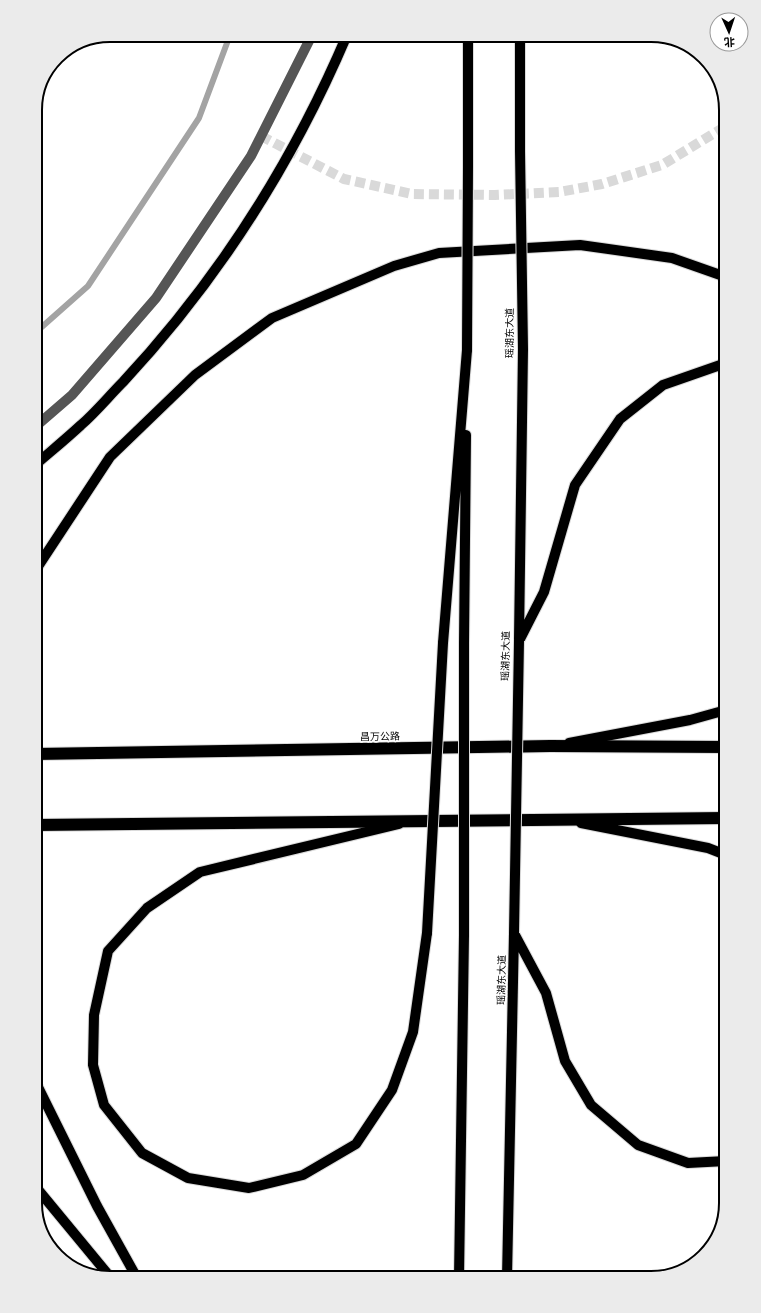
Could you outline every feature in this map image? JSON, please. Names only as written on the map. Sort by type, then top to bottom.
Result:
[{"type":"highway","name":"昌万公路","points":[[42,754],[550,746],[719,747]]},
{"type":"highway","points":[[42,825],[719,818]]},
{"type":"main road","points":[[42,459],[82,425],[146,357],[180,316],[227,254],[280,168],[330,75],[344,42]]},
{"type":"main road","points":[[459,1271],[464,935],[464,644],[468,42]]},
{"type":"main road","name":"瑶湖东大道","points":[[507,1271],[523,349],[520,42]]},
{"type":"main road","points":[[42,560],[110,457],[195,376],[272,318],[394,266],[439,253],[580,245],[672,258],[719,275]]},
{"type":"main road","points":[[413,821],[200,872],[147,908],[108,951],[94,1015],[93,1065],[104,1105],[142,1153],[188,1178],[249,1188],[303,1175],[356,1144],[392,1090],[413,1032],[426,933],[444,643],[467,350]]},
{"type":"main road","points":[[518,641],[544,592],[575,486],[620,419],[663,385],[719,365]]},
{"type":"main road","points":[[550,746],[690,720],[719,712]]},
{"type":"main road","points":[[564,819],[708,848],[719,852]]},
{"type":"main road","points":[[514,933],[546,993],[565,1061],[591,1105],[638,1145],[688,1163],[719,1161]]},
{"type":"main road","points":[[42,1095],[97,1206],[133,1271]]},
{"type":"main road","points":[[42,1194],[105,1271]]},
{"type":"street","points":[[42,421],[72,395],[156,298],[251,156],[308,42]]},
{"type":"waterway","points":[[42,327],[88,286],[199,118],[227,42]]},
{"type":"tunnel","points":[[261,136],[344,179],[412,194],[495,195],[559,192],[602,184],[662,165],[719,130]]}]
